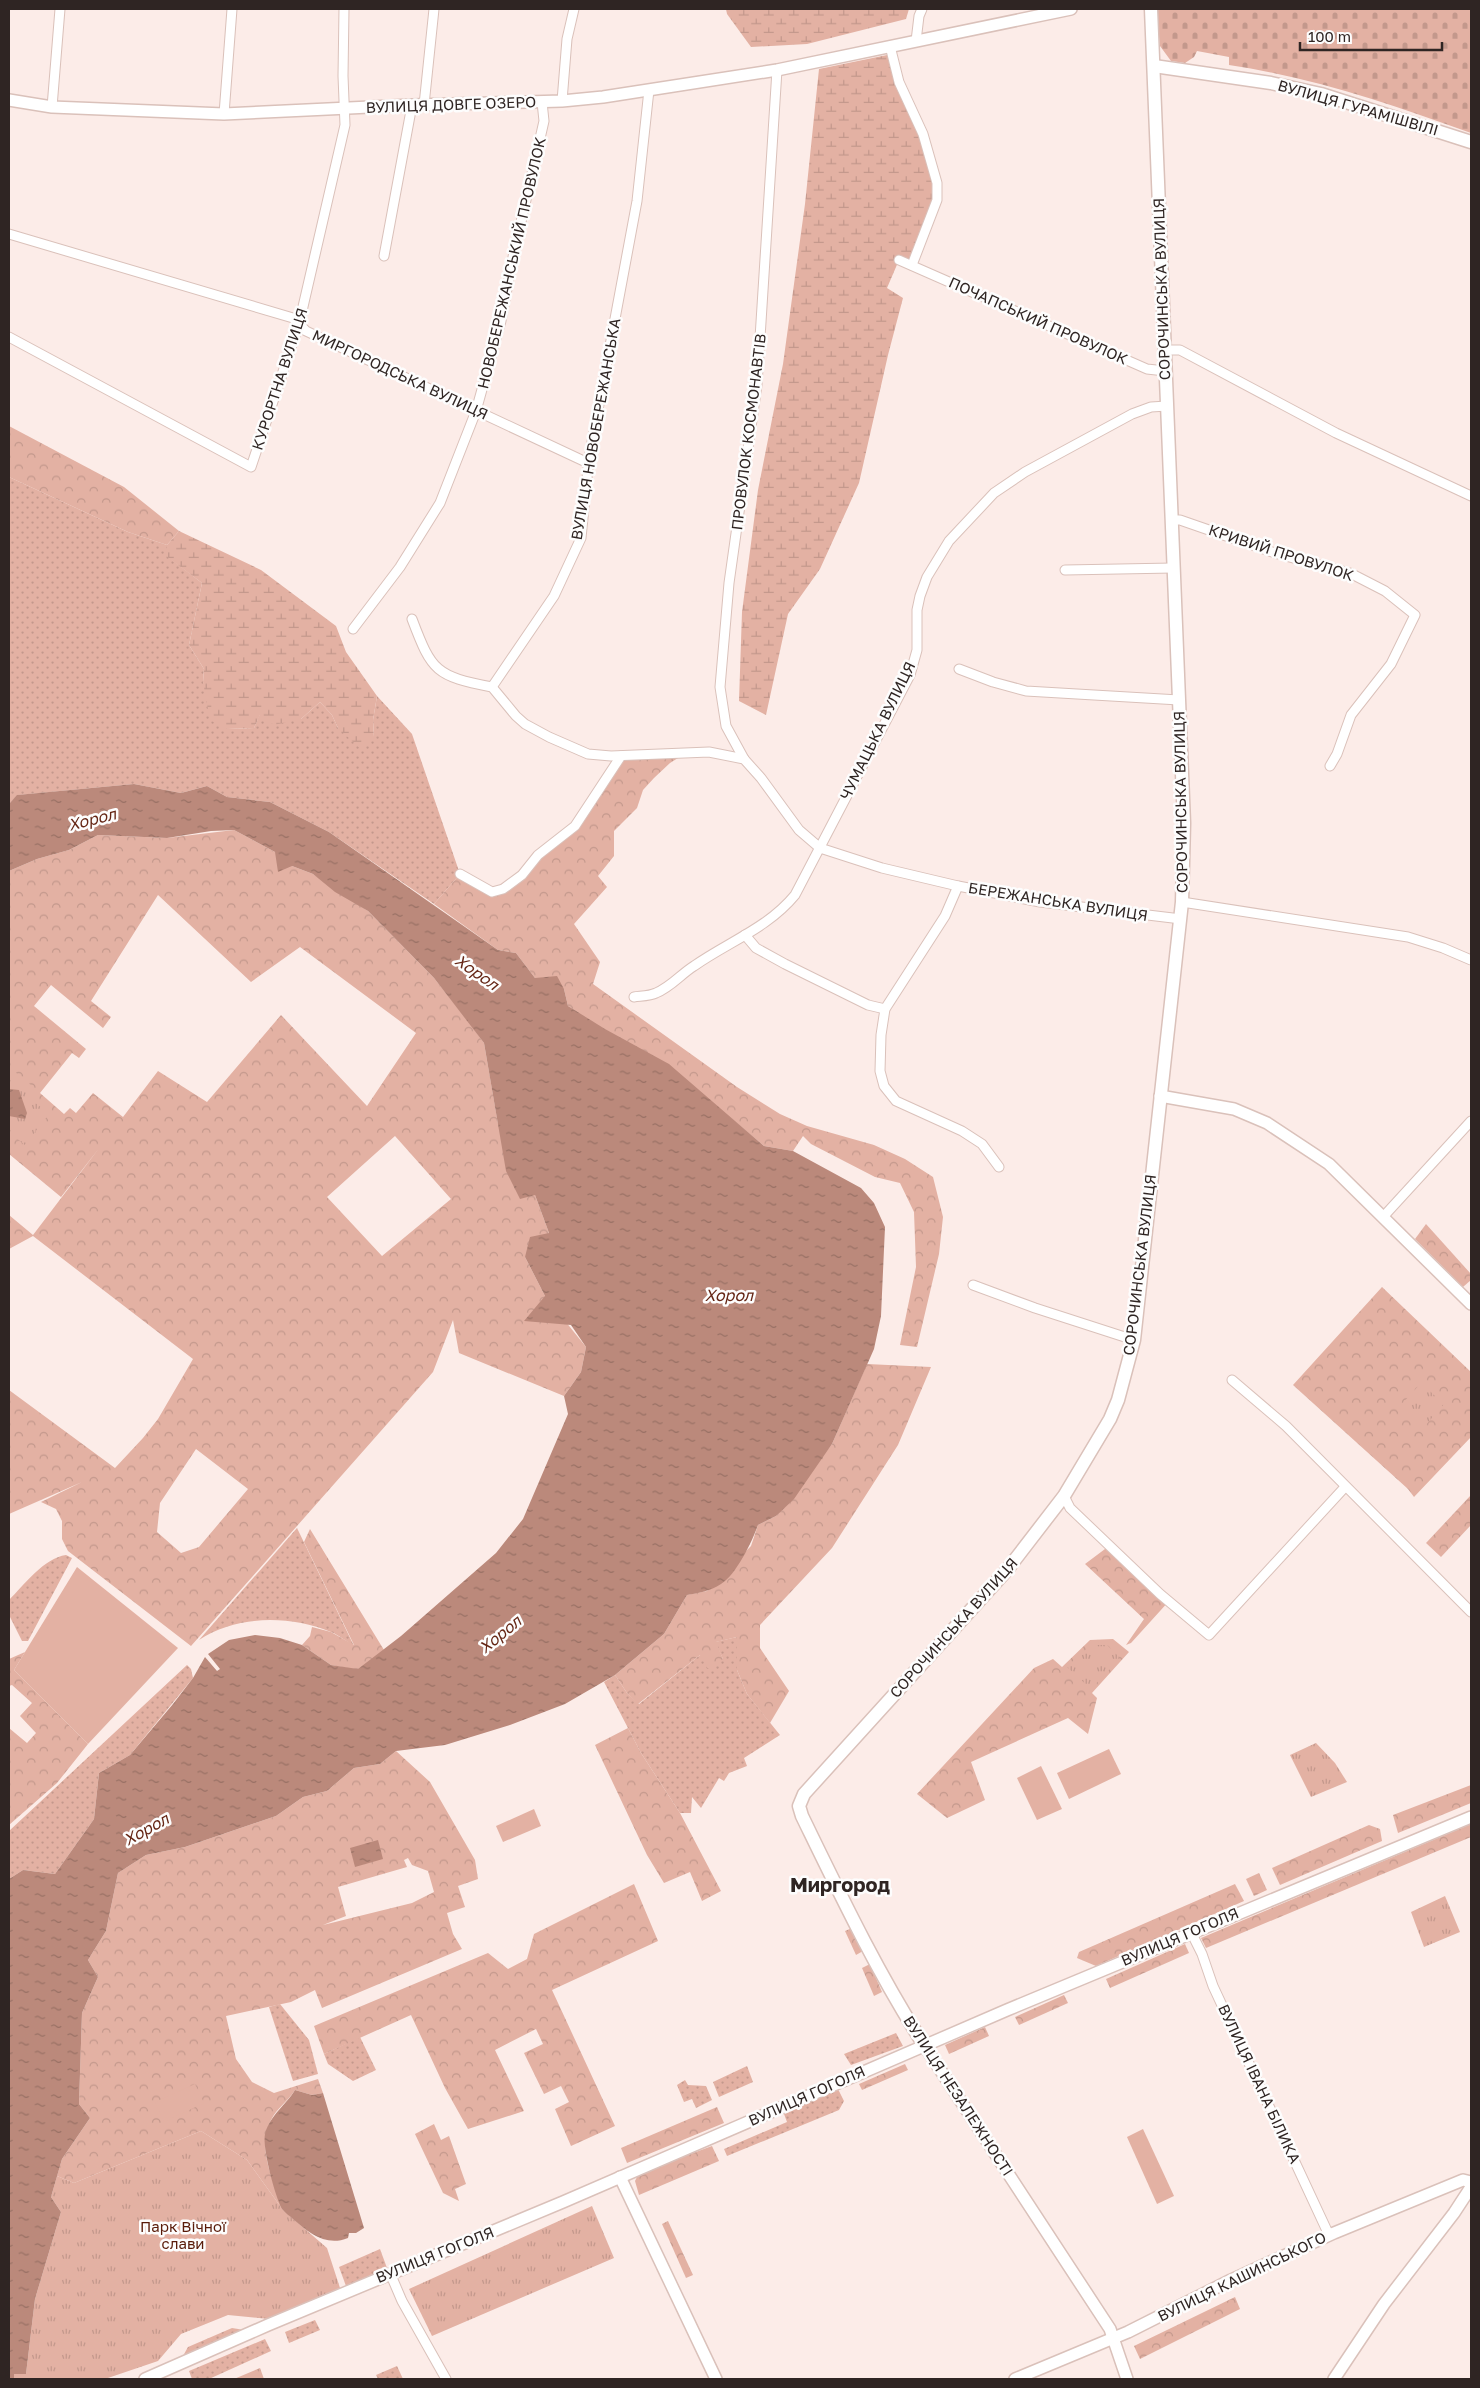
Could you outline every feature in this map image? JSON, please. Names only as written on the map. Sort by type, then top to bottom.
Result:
[{"type":"main road","name":"СОРОЧИНСЬКА ВУЛИЦЯ","points":[[799,1806],[804,1794],[1007,1570],[1064,1496],[1110,1419],[1118,1400],[1134,1340],[1182,902],[1184,823],[1151,9]]},
{"type":"main road","name":"ВУЛИЦЯ ГУРАМІШВІЛІ","points":[[1154,66],[1271,83],[1321,94],[1471,142]]},
{"type":"main road","name":"ВУЛИЦЯ НЕЗАЛЕЖНОСТІ","points":[[799,1806],[802,1816],[854,1922],[894,1998],[924,2045]]},
{"type":"street","points":[[52,107],[60,9]]},
{"type":"street","points":[[224,114],[232,9]]},
{"type":"street","name":"КУРОРТНА ВУЛИЦЯ","points":[[9,337],[251,467],[299,324],[345,125],[343,76],[344,9]]},
{"type":"street","points":[[424,105],[434,9]]},
{"type":"street","points":[[562,101],[567,39],[574,9]]},
{"type":"street","points":[[916,41],[919,16],[922,9]]},
{"type":"street","name":"ВУЛИЦЯ ДОВГЕ ОЗЕРО","points":[[9,100],[52,107],[224,114],[412,105],[562,101],[650,90],[777,70],[1071,9]]},
{"type":"street","points":[[890,46],[899,82],[923,134],[937,183],[937,200],[912,265]]},
{"type":"street","name":"ПРОВУЛОК КОСМОНАВТІВ","points":[[744,759],[726,726],[720,687],[729,583],[757,385],[777,70]]},
{"type":"street","name":"ВУЛИЦЯ НОВОБЕРЕЖАНСЬКА","points":[[492,686],[554,596],[581,538],[588,463],[637,201],[650,90]]},
{"type":"street","name":"НОВОБЕРЕЖАНСЬКИЙ ПРОВУЛОК","points":[[353,629],[400,567],[440,503],[476,410],[501,320],[513,257],[544,121],[542,102]]},
{"type":"street","points":[[384,256],[412,105]]},
{"type":"street","name":"МИРГОРОДСЬКА ВУЛИЦЯ","points":[[9,234],[293,318],[306,331],[588,463]]},
{"type":"street","name":"ПОЧАПСЬКИЙ ПРОВУЛОК","points":[[899,260],[1147,369],[1165,371]]},
{"type":"street","points":[[1164,350],[1180,350],[1336,433],[1471,496]]},
{"type":"street","name":"ЧУМАЦЬКА ВУЛИЦЯ","points":[[634,997],[654,994],[665,989],[692,967],[761,926],[784,908],[795,895],[910,675],[917,650],[917,610],[920,596],[927,577],[949,541],[994,493],[1025,472],[1132,414],[1151,407],[1167,406]]},
{"type":"street","name":"КРИВИЙ ПРОВУЛОК","points":[[1171,520],[1180,520],[1278,554],[1350,573],[1385,592],[1415,615],[1391,664],[1351,715],[1337,754],[1330,766]]},
{"type":"street","points":[[1066,570],[1173,568]]},
{"type":"street","points":[[412,619],[424,650],[439,671],[462,681],[492,686],[516,716],[549,737],[588,754],[621,756],[709,752],[744,759]]},
{"type":"street","name":"СОРОЧИНСЬКА ВУЛИЦЯ","points":[[959,669],[992,682],[1026,691],[1179,700]]},
{"type":"street","points":[[460,874],[492,892],[503,889],[522,875],[538,855],[575,826],[621,756]]},
{"type":"street","name":"БЕРЕЖАНСЬКА ВУЛИЦЯ","points":[[744,759],[761,778],[799,830],[820,848],[882,868],[958,886],[1040,902],[1180,919]]},
{"type":"street","points":[[958,886],[945,916],[885,1009],[879,1055],[880,1071],[884,1086],[896,1101],[962,1131],[982,1144],[998,1167]]},
{"type":"street","points":[[1182,902],[1408,937],[1443,948],[1471,960]]},
{"type":"street","points":[[745,935],[756,948],[785,964],[868,1005],[885,1009]]},
{"type":"street","points":[[1160,1096],[1234,1109],[1267,1123],[1329,1164],[1471,1304]]},
{"type":"street","points":[[1383,1218],[1471,1121]]},
{"type":"street","points":[[973,1285],[1035,1308],[1134,1340]]},
{"type":"street","points":[[1232,1380],[1286,1426],[1471,1612]]},
{"type":"street","points":[[1064,1496],[1070,1508],[1160,1594],[1209,1636],[1345,1487]]},
{"type":"street","name":"ВУЛИЦЯ ГОГОЛЯ","points":[[145,2379],[390,2273],[620,2177],[924,2045],[1191,1932],[1471,1817]]},
{"type":"street","name":"ВУЛИЦЯ ІВАНА БІЛИКА","points":[[1191,1932],[1202,1954],[1217,1994],[1329,2235]]},
{"type":"street","name":"ВУЛИЦЯ НЕЗАЛЕЖНОСТІ","points":[[924,2045],[1100,2312],[1114,2338],[1127,2379]]},
{"type":"street","points":[[620,2177],[716,2379]]},
{"type":"street","name":"ВУЛИЦЯ КАШИНСЬКОГО","points":[[1015,2379],[1114,2338],[1329,2235],[1463,2180],[1471,2182]]},
{"type":"street","points":[[1334,2379],[1384,2304],[1454,2213],[1471,2187]]},
{"type":"street","points":[[390,2273],[402,2302],[446,2379]]},
{"type":"green space","points":[[726,9],[909,9],[906,19],[807,44],[751,47],[727,14]]},
{"type":"green space","points":[[1156,9],[1471,9],[1471,133],[1352,93],[1292,77],[1229,65],[1229,57],[1197,51],[1194,57],[1185,63],[1171,61],[1160,46]]},
{"type":"green space","points":[[892,54],[923,134],[937,200],[912,265],[899,260],[887,288],[903,298],[859,483],[820,569],[788,614],[766,715],[739,701],[742,612],[758,490],[783,364],[805,204],[819,69]]},
{"type":"green space","points":[[9,426],[124,487],[179,531],[167,545],[128,532],[9,477]]},
{"type":"green space","points":[[9,477],[128,532],[167,545],[167,556],[202,583],[189,645],[204,669],[203,682],[228,729],[254,728],[260,714],[301,719],[320,702],[332,715],[338,728],[374,737],[373,720],[377,696],[412,734],[460,874],[434,904],[329,832],[270,802],[227,797],[207,786],[181,793],[134,784],[18,795],[9,804]]},
{"type":"green space","points":[[179,531],[261,570],[336,626],[346,652],[377,696],[373,720],[374,737],[360,748],[338,728],[332,715],[320,702],[301,719],[274,725],[260,715],[254,728],[228,729],[210,720],[203,682],[204,669],[189,645],[202,583],[166,556],[167,545]]},
{"type":"green space","points":[[686,753],[670,763],[654,778],[643,790],[637,808],[614,831],[614,856],[598,876],[607,887],[574,924],[600,962],[593,984],[737,1087],[780,1114],[807,1126],[874,1145],[905,1159],[933,1177],[943,1217],[939,1254],[917,1347],[900,1345],[916,1267],[914,1212],[900,1183],[875,1177],[811,1144],[803,1136],[793,1151],[764,1146],[732,1119],[568,1006],[564,989],[535,978],[516,953],[498,950],[434,904],[460,874],[492,892],[503,889],[575,826],[621,756]]},
{"type":"green space","points":[[234,830],[275,852],[292,866],[313,874],[368,911],[434,978],[484,1043],[498,1124],[535,1195],[549,1233],[525,1257],[545,1296],[586,1347],[581,1372],[564,1396],[459,1353],[453,1320],[433,1372],[191,1646],[68,1551],[62,1539],[62,1521],[56,1509],[41,1502],[82,1482],[9,1514],[9,1390],[115,1468],[158,1419],[193,1359],[33,1236],[9,1249],[9,1215],[33,1235],[100,1147],[61,1197],[9,1154],[9,871],[37,859],[69,850],[98,835],[167,838]],"holes":[[[158,895],[251,982],[300,947],[416,1033],[367,1106],[281,1015],[207,1102],[158,1071],[123,1117],[93,1093],[76,1113],[70,1108],[64,1114],[40,1093],[72,1053],[79,1058],[86,1049],[34,1006],[51,985],[103,1028],[111,1017],[91,1001]],[[395,1136],[451,1199],[382,1256],[327,1197]],[[196,1449],[248,1489],[199,1547],[181,1553],[157,1532],[160,1503]]]},
{"type":"green space","points":[[9,1067],[37,1090],[31,1099],[49,1114],[25,1145],[9,1132]]},
{"type":"green space","points":[[1426,1224],[1471,1274],[1471,1280],[1463,1287],[1415,1239]]},
{"type":"green space","points":[[1382,1287],[1471,1372],[1471,1437],[1414,1497],[1408,1489],[1293,1385]]},
{"type":"green space","points":[[867,1364],[931,1367],[898,1445],[832,1548],[760,1625],[760,1648],[789,1691],[770,1723],[747,1694],[737,1670],[737,1637],[716,1642],[723,1659],[708,1669],[700,1655],[638,1704],[627,1693],[615,1675],[664,1634],[687,1595],[707,1591],[751,1546],[758,1525],[776,1516],[832,1444]]},
{"type":"green space","points":[[1421,1383],[1444,1404],[1424,1427],[1401,1405]]},
{"type":"green space","points":[[1471,1495],[1471,1525],[1441,1557],[1426,1543]]},
{"type":"green space","points":[[297,1528],[354,1646],[331,1632],[315,1626],[281,1620],[246,1622],[214,1632],[199,1640]]},
{"type":"green space","points":[[310,1529],[384,1650],[358,1670],[331,1665],[302,1645],[310,1636],[312,1627],[331,1632],[354,1645],[304,1542]]},
{"type":"green space","points":[[1109,1546],[1170,1600],[1131,1643],[1126,1645],[1144,1619],[1085,1564]]},
{"type":"green space","points":[[66,1555],[72,1558],[28,1641],[22,1641],[9,1615],[9,1600],[42,1567],[58,1557]]},
{"type":"green space","points":[[77,1567],[178,1648],[88,1744],[14,1670]]},
{"type":"green space","points":[[737,1637],[737,1670],[747,1694],[780,1735],[744,1758],[747,1766],[729,1773],[724,1781],[719,1778],[701,1808],[692,1797],[691,1813],[680,1813],[641,1753],[604,1682],[615,1675],[627,1693],[639,1704],[700,1655],[723,1659],[715,1642]]},
{"type":"green space","points":[[1113,1639],[1129,1652],[1092,1693],[1097,1698],[1088,1734],[1068,1718],[971,1762],[985,1800],[947,1818],[917,1794],[1034,1668],[1053,1659],[1062,1667],[1090,1640]]},
{"type":"green space","points":[[1091,1645],[1107,1645],[1120,1658],[1091,1689],[1067,1667]]},
{"type":"green space","points":[[25,1652],[14,1670],[88,1744],[57,1783],[9,1825],[9,1728],[27,1743],[36,1733],[20,1716],[32,1703],[12,1685],[9,1686],[9,1659]]},
{"type":"green space","points":[[187,1665],[191,1669],[193,1678],[130,1755],[99,1773],[94,1819],[55,1874],[23,1870],[9,1879],[9,1831]]},
{"type":"green space","points":[[628,1728],[641,1753],[680,1813],[721,1891],[702,1901],[690,1872],[664,1883],[647,1855],[595,1745]]},
{"type":"green space","points":[[1316,1743],[1335,1763],[1347,1782],[1311,1797],[1290,1755]]},
{"type":"green space","points":[[1109,1749],[1121,1774],[1069,1799],[1057,1773]]},
{"type":"green space","points":[[396,1751],[430,1782],[475,1860],[478,1879],[458,1886],[465,1907],[447,1913],[453,1934],[462,1949],[322,2008],[315,1990],[291,2002],[226,2016],[236,2059],[252,2082],[274,2093],[318,2079],[323,2093],[312,2095],[295,2090],[273,2116],[267,2131],[265,2142],[268,2165],[283,2210],[247,2160],[201,2131],[74,2183],[57,2176],[62,2159],[90,2118],[79,2104],[82,2013],[98,1977],[88,1960],[106,1931],[118,1873],[146,1855],[185,1847],[276,1816],[303,1797],[327,1791],[354,1768],[380,1764]],"holes":[[[408,1858],[412,1865],[428,1871],[434,1892],[412,1903],[323,1925],[346,1916],[338,1887],[407,1867],[404,1860]]]},
{"type":"green space","points":[[1041,1766],[1062,1809],[1037,1820],[1017,1778]]},
{"type":"green space","points":[[1471,1785],[1471,1803],[1398,1833],[1393,1815]]},
{"type":"green space","points":[[534,1809],[541,1826],[503,1842],[496,1826]]},
{"type":"green space","points":[[1471,1824],[1471,1837],[1206,1948],[1201,1938]]},
{"type":"green space","points":[[1369,1825],[1380,1829],[1382,1841],[1280,1885],[1272,1868]]},
{"type":"green space","points":[[1259,1873],[1267,1890],[1254,1896],[1246,1879]]},
{"type":"green space","points":[[634,1884],[658,1941],[552,1990],[615,2126],[571,2146],[555,2109],[569,2102],[561,2086],[544,2094],[524,2053],[543,2044],[536,2029],[495,2050],[524,2111],[468,2129],[445,2088],[411,2015],[324,2054],[314,2026],[488,1953],[508,1969],[527,1959],[534,1934]]},
{"type":"green space","points":[[1235,1884],[1244,1901],[1096,1966],[1077,1958],[1079,1952]]},
{"type":"green space","points":[[1445,1896],[1460,1932],[1424,1947],[1411,1912]]},
{"type":"green space","points":[[852,1928],[863,1951],[856,1955],[845,1931]]},
{"type":"green space","points":[[1185,1944],[1189,1953],[1110,1988],[1106,1979]]},
{"type":"green space","points":[[870,1964],[882,1992],[874,1996],[862,1968]]},
{"type":"green space","points":[[1064,1995],[1068,2003],[1019,2025],[1015,2017]]},
{"type":"green space","points":[[280,2004],[309,2040],[318,2074],[293,2081],[269,2007]]},
{"type":"green space","points":[[985,2027],[989,2036],[949,2054],[945,2045]]},
{"type":"green space","points":[[896,2033],[903,2046],[851,2065],[844,2054]]},
{"type":"green space","points":[[360,2037],[376,2070],[353,2081],[328,2064],[324,2054]]},
{"type":"green space","points":[[905,2064],[908,2070],[862,2090],[859,2084]]},
{"type":"green space","points":[[747,2066],[753,2082],[719,2097],[713,2082]]},
{"type":"green space","points":[[685,2080],[688,2085],[706,2086],[712,2100],[696,2108],[692,2099],[684,2102],[677,2085]]},
{"type":"green space","points":[[195,2084],[204,2103],[164,2122],[155,2102]]},
{"type":"green space","points":[[838,2089],[844,2101],[839,2110],[727,2156],[724,2149],[787,2122],[784,2114]]},
{"type":"green space","points":[[717,2107],[724,2123],[627,2163],[621,2148]]},
{"type":"green space","points":[[434,2124],[441,2140],[449,2136],[466,2184],[455,2189],[459,2201],[443,2193],[415,2134]]},
{"type":"green space","points":[[1143,2129],[1174,2196],[1157,2204],[1127,2137]]},
{"type":"green space","name":"Парк Вічної слави","points":[[201,2131],[247,2160],[283,2210],[327,2248],[340,2288],[269,2319],[228,2315],[181,2334],[158,2361],[105,2379],[14,2379],[14,2374],[26,2374],[35,2299],[61,2212],[51,2197],[57,2176],[74,2183]]},
{"type":"green space","points":[[712,2146],[719,2161],[639,2195],[635,2181],[639,2173]]},
{"type":"green space","points":[[592,2206],[614,2258],[432,2336],[409,2289]]},
{"type":"green space","points":[[668,2221],[693,2275],[686,2278],[662,2224]]},
{"type":"green space","points":[[380,2249],[387,2268],[346,2286],[339,2267]]},
{"type":"green space","points":[[1235,2297],[1240,2309],[1140,2359],[1134,2346]]},
{"type":"green space","points":[[315,2320],[320,2330],[289,2343],[285,2332]]},
{"type":"green space","points":[[232,2328],[244,2330],[183,2356],[188,2347]]},
{"type":"green space","points":[[265,2339],[271,2351],[209,2379],[192,2379],[189,2371]]},
{"type":"green space","points":[[397,2366],[403,2379],[378,2379],[376,2375]]},
{"type":"green space","points":[[260,2368],[264,2379],[234,2379]]},
{"type":"water","name":"Хорол","points":[[134,784],[181,793],[207,786],[227,797],[270,802],[329,832],[498,950],[516,953],[535,978],[557,976],[564,989],[568,1006],[605,1029],[669,1064],[764,1146],[793,1151],[861,1188],[874,1203],[885,1227],[881,1316],[874,1349],[832,1444],[794,1499],[776,1516],[758,1525],[743,1558],[727,1580],[709,1590],[687,1595],[664,1634],[615,1675],[565,1704],[510,1725],[445,1745],[396,1751],[380,1764],[354,1768],[327,1791],[303,1797],[276,1816],[185,1847],[146,1855],[118,1873],[106,1931],[88,1960],[98,1977],[82,2013],[79,2104],[90,2118],[62,2159],[51,2197],[61,2212],[35,2299],[26,2374],[14,2374],[14,2379],[9,2379],[9,1879],[23,1870],[55,1874],[94,1819],[99,1773],[130,1755],[193,1678],[205,1657],[217,1671],[220,1669],[208,1654],[229,1640],[255,1635],[280,1638],[302,1645],[331,1665],[358,1669],[401,1636],[496,1553],[523,1519],[568,1414],[564,1396],[581,1372],[586,1347],[571,1325],[524,1321],[545,1296],[525,1257],[530,1237],[549,1233],[535,1195],[520,1199],[506,1171],[484,1043],[434,978],[368,911],[335,892],[313,874],[292,866],[278,872],[275,852],[234,830],[211,831],[167,838],[98,835],[69,850],[37,859],[9,871],[9,804],[17,795]]},
{"type":"water","points":[[9,1089],[19,1090],[27,1113],[25,1119],[9,1116]]},
{"type":"water","points":[[378,1840],[383,1859],[355,1867],[350,1848]]},
{"type":"water","points":[[295,2090],[312,2095],[323,2093],[364,2228],[356,2233],[349,2233],[348,2238],[332,2241],[312,2234],[286,2213],[279,2203],[267,2160],[265,2134],[274,2116]]},
{"type":"district","name":"Миргород","points":[[840,1885]]}]
